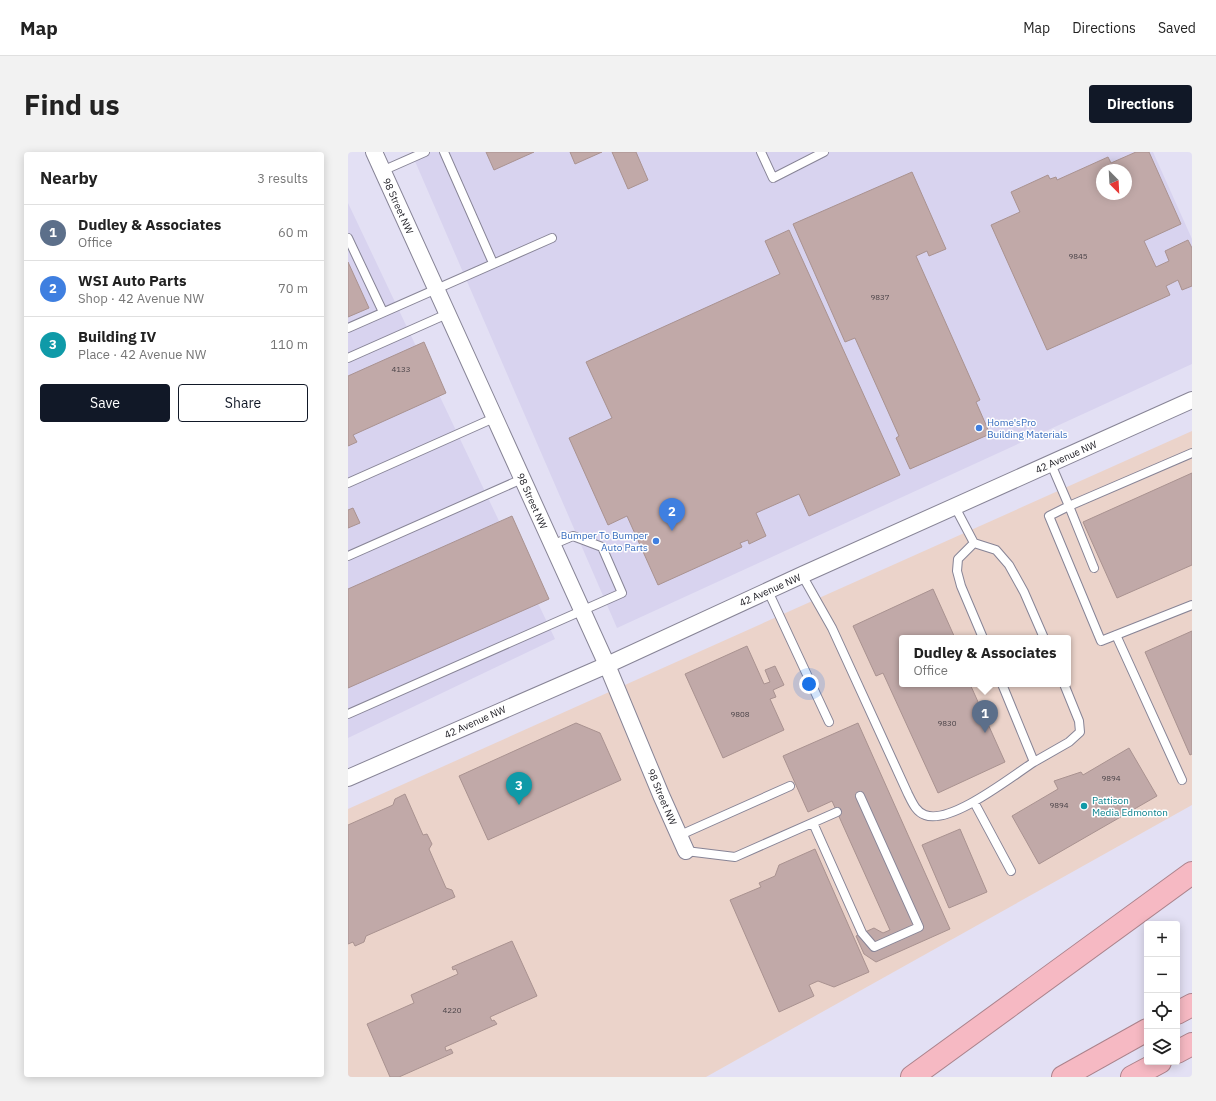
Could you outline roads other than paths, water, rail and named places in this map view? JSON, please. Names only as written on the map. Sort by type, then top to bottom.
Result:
[{"type":"highway","points":[[912,1077],[1192,874]]},
{"type":"highway","points":[[1156,900],[1192,878]]},
{"type":"highway","points":[[1180,1011],[1192,1005]]},
{"type":"highway","points":[[1063,1077],[1144,1032]]},
{"type":"highway","points":[[1180,1050],[1192,1044]]},
{"type":"highway","points":[[1132,1077],[1154,1065]]},
{"type":"street","name":"98 Street NW","points":[[374,152],[607,665],[686,852]]},
{"type":"street","name":"42 Avenue NW","points":[[348,778],[607,665],[802,575],[1192,400]]},
{"type":"lane","points":[[382,171],[425,152]]},
{"type":"lane","points":[[444,152],[493,264]]},
{"type":"lane","points":[[762,152],[773,178],[824,152]]},
{"type":"lane","points":[[348,238],[383,312]]},
{"type":"lane","points":[[348,328],[435,288],[552,238]]},
{"type":"lane","points":[[348,358],[447,314]]},
{"type":"lane","points":[[348,483],[494,418]]},
{"type":"lane","points":[[1192,453],[1048,516],[1101,641],[1192,605]]},
{"type":"lane","points":[[1050,464],[1094,568]]},
{"type":"lane","points":[[348,556],[522,479]]},
{"type":"lane","points":[[955,507],[974,543],[996,550],[1009,565],[1024,592],[1043,635]]},
{"type":"lane","points":[[348,714],[622,593],[602,547],[572,536],[552,545]]},
{"type":"lane","points":[[974,543],[958,559],[956,571],[982,635]]},
{"type":"lane","points":[[802,575],[832,628],[908,794],[916,809],[925,815],[937,817],[952,813],[974,802],[1034,762],[1069,742],[1080,732],[1079,721],[1065,687]]},
{"type":"lane","points":[[768,591],[829,722]]},
{"type":"lane","points":[[1116,636],[1182,780]]},
{"type":"lane","points":[[1003,687],[1034,762]]},
{"type":"lane","points":[[678,836],[790,786]]},
{"type":"lane","points":[[813,823],[862,933],[874,947],[919,927],[860,796]]},
{"type":"lane","points":[[974,802],[1011,870]]},
{"type":"lane","points":[[686,852],[735,857],[837,812]]},
{"type":"place","name":"Home'sPro Building Materials","points":[[979,428]]},
{"type":"place","name":"WSI Auto Parts","points":[[672,531]]},
{"type":"place","name":"Bumper To Bumper Auto Parts","points":[[656,541]]},
{"type":"place","name":"Dudley & Associates","points":[[985,733]]},
{"type":"place","name":"Building IV","points":[[519,805]]},
{"type":"place","name":"Pattison Media Edmonton","points":[[1084,806]]}]
